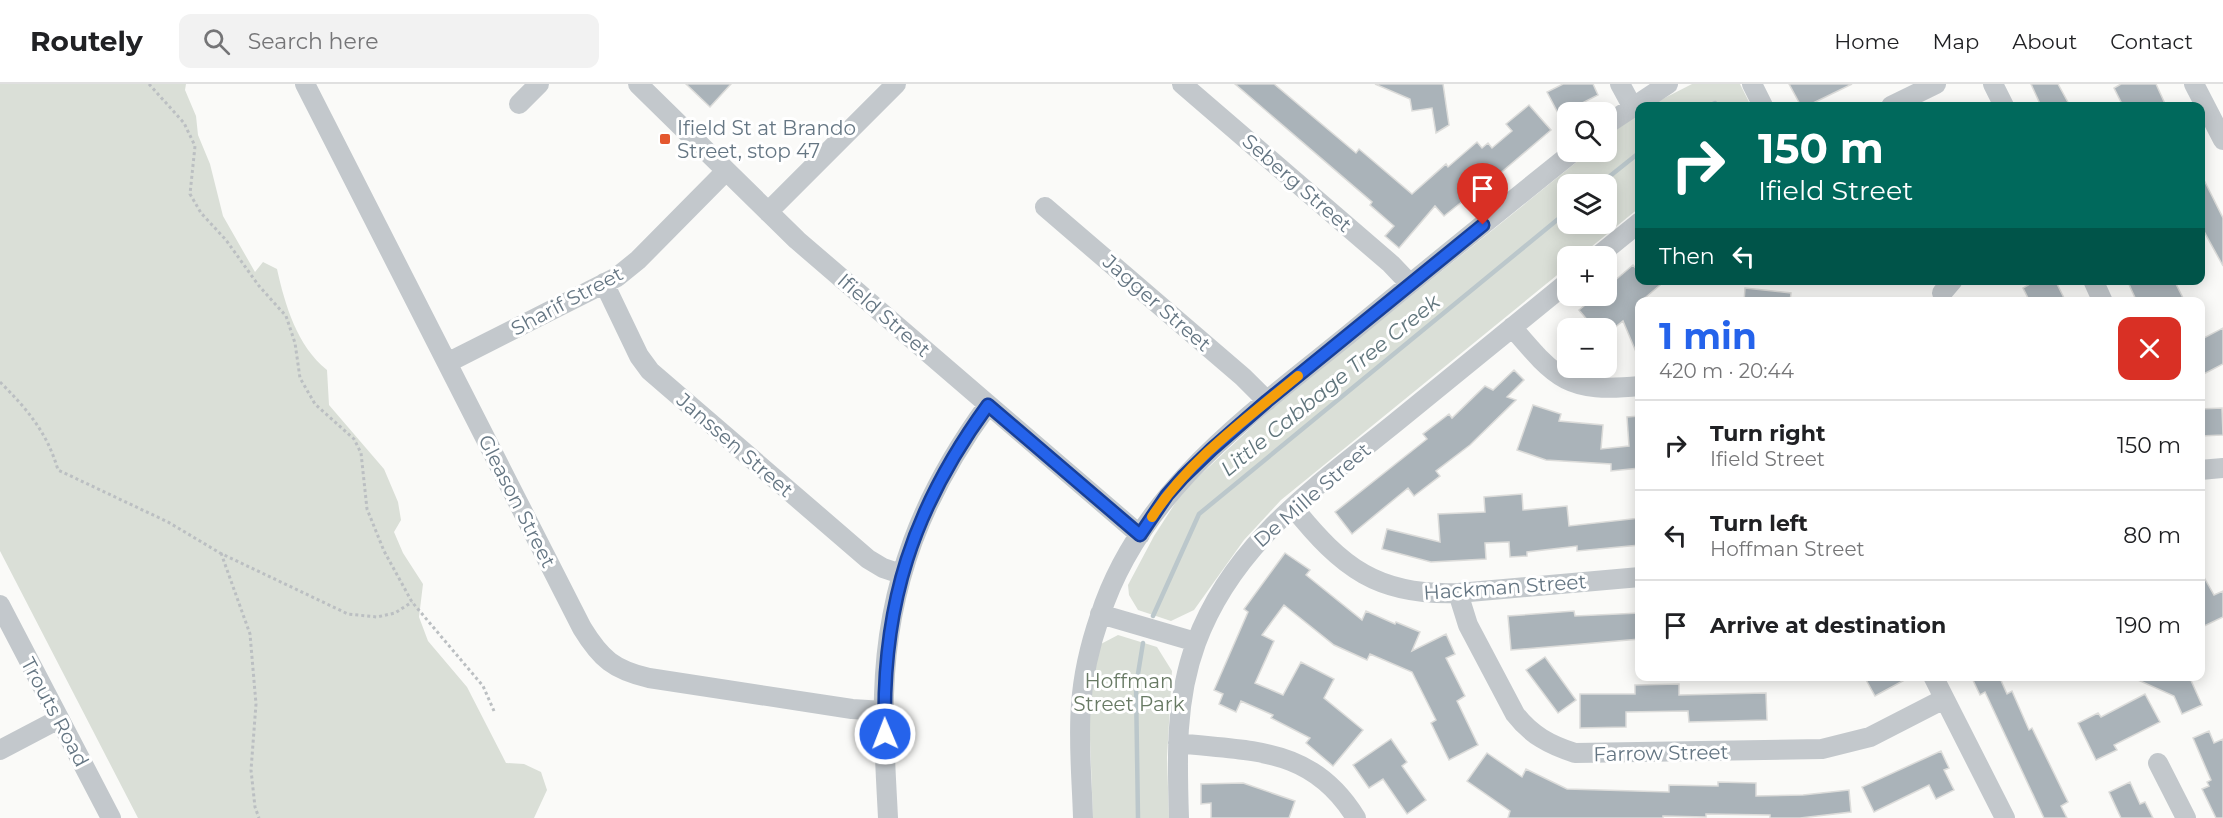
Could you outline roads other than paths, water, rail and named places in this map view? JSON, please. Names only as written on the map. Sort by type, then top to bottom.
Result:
[{"type":"street","name":"Gleason Street","points":[[305,84],[582,628],[598,652],[608,662],[630,674],[649,678],[852,709],[884,711]]},
{"type":"street","points":[[519,104],[539,84]]},
{"type":"street","name":"Ifield Street","points":[[638,84],[768,212],[1140,535]]},
{"type":"street","points":[[768,212],[897,84]]},
{"type":"street","name":"Seberg Street","points":[[1182,84],[1391,264],[1410,284]]},
{"type":"street","points":[[1620,84],[1632,106]]},
{"type":"street","points":[[1639,102],[1668,84]]},
{"type":"street","points":[[1752,84],[1761,102]]},
{"type":"street","points":[[1899,102],[1935,84]]},
{"type":"street","points":[[1993,84],[2002,102]]},
{"type":"street","points":[[2194,84],[2203,102]]},
{"type":"street","points":[[1617,117],[1635,104]]},
{"type":"street","points":[[2205,105],[2223,140]]},
{"type":"street","points":[[1083,818],[1080,706],[1084,676],[1100,614],[1112,585],[1140,535],[1161,504],[1183,477],[1267,401],[1561,162]]},
{"type":"street","name":"Sharif Street","points":[[447,363],[622,273],[638,260],[726,171]]},
{"type":"street","name":"Jagger Street","points":[[1044,207],[1243,377],[1267,401]]},
{"type":"street","points":[[1610,246],[1635,226]]},
{"type":"street","name":"Janssen Street","points":[[604,284],[639,356],[650,371],[868,559],[883,568],[901,574]]},
{"type":"street","name":"De Mille Street","points":[[1179,818],[1178,743],[1182,694],[1196,642],[1209,614],[1241,561],[1259,539],[1293,507],[1557,291]]},
{"type":"street","points":[[1512,327],[1545,365],[1565,380],[1601,389],[1635,386]]},
{"type":"street","points":[[888,818],[884,711],[893,613],[901,574],[937,484],[963,440],[988,405]]},
{"type":"street","points":[[2205,470],[2223,468]]},
{"type":"street","name":"Hackman Street","points":[[1293,507],[1333,552],[1348,564],[1377,582],[1412,592],[1458,593],[1635,577]]},
{"type":"street","name":"Farrow Street","points":[[1458,593],[1468,625],[1515,714],[1523,724],[1547,743],[1575,753],[1822,749],[1870,737],[1944,699]]},
{"type":"street","name":"Trouts Road","points":[[0,605],[111,818]]},
{"type":"street","points":[[1100,614],[1196,642]]},
{"type":"street","points":[[1935,681],[2006,818]]},
{"type":"street","points":[[0,750],[59,719]]},
{"type":"street","points":[[1178,743],[1260,752],[1299,764],[1312,771],[1336,791],[1356,818]]},
{"type":"street","points":[[2158,763],[2186,818]]},
{"type":"waterway","name":"Little Cabbage Tree Creek","points":[[1612,174],[1635,156]]},
{"type":"waterway","name":"Little Cabbage Tree Creek","points":[[1153,616],[1199,514],[1557,220]]},
{"type":"waterway","name":"Little Cabbage Tree Creek","points":[[1138,818],[1136,686],[1143,643]]},
{"type":"place","name":"Ifield St at Brando Street, stop 47","points":[[665,139]]},
{"type":"park label","name":"Hoffman Street Park","points":[[1129,692]]}]
